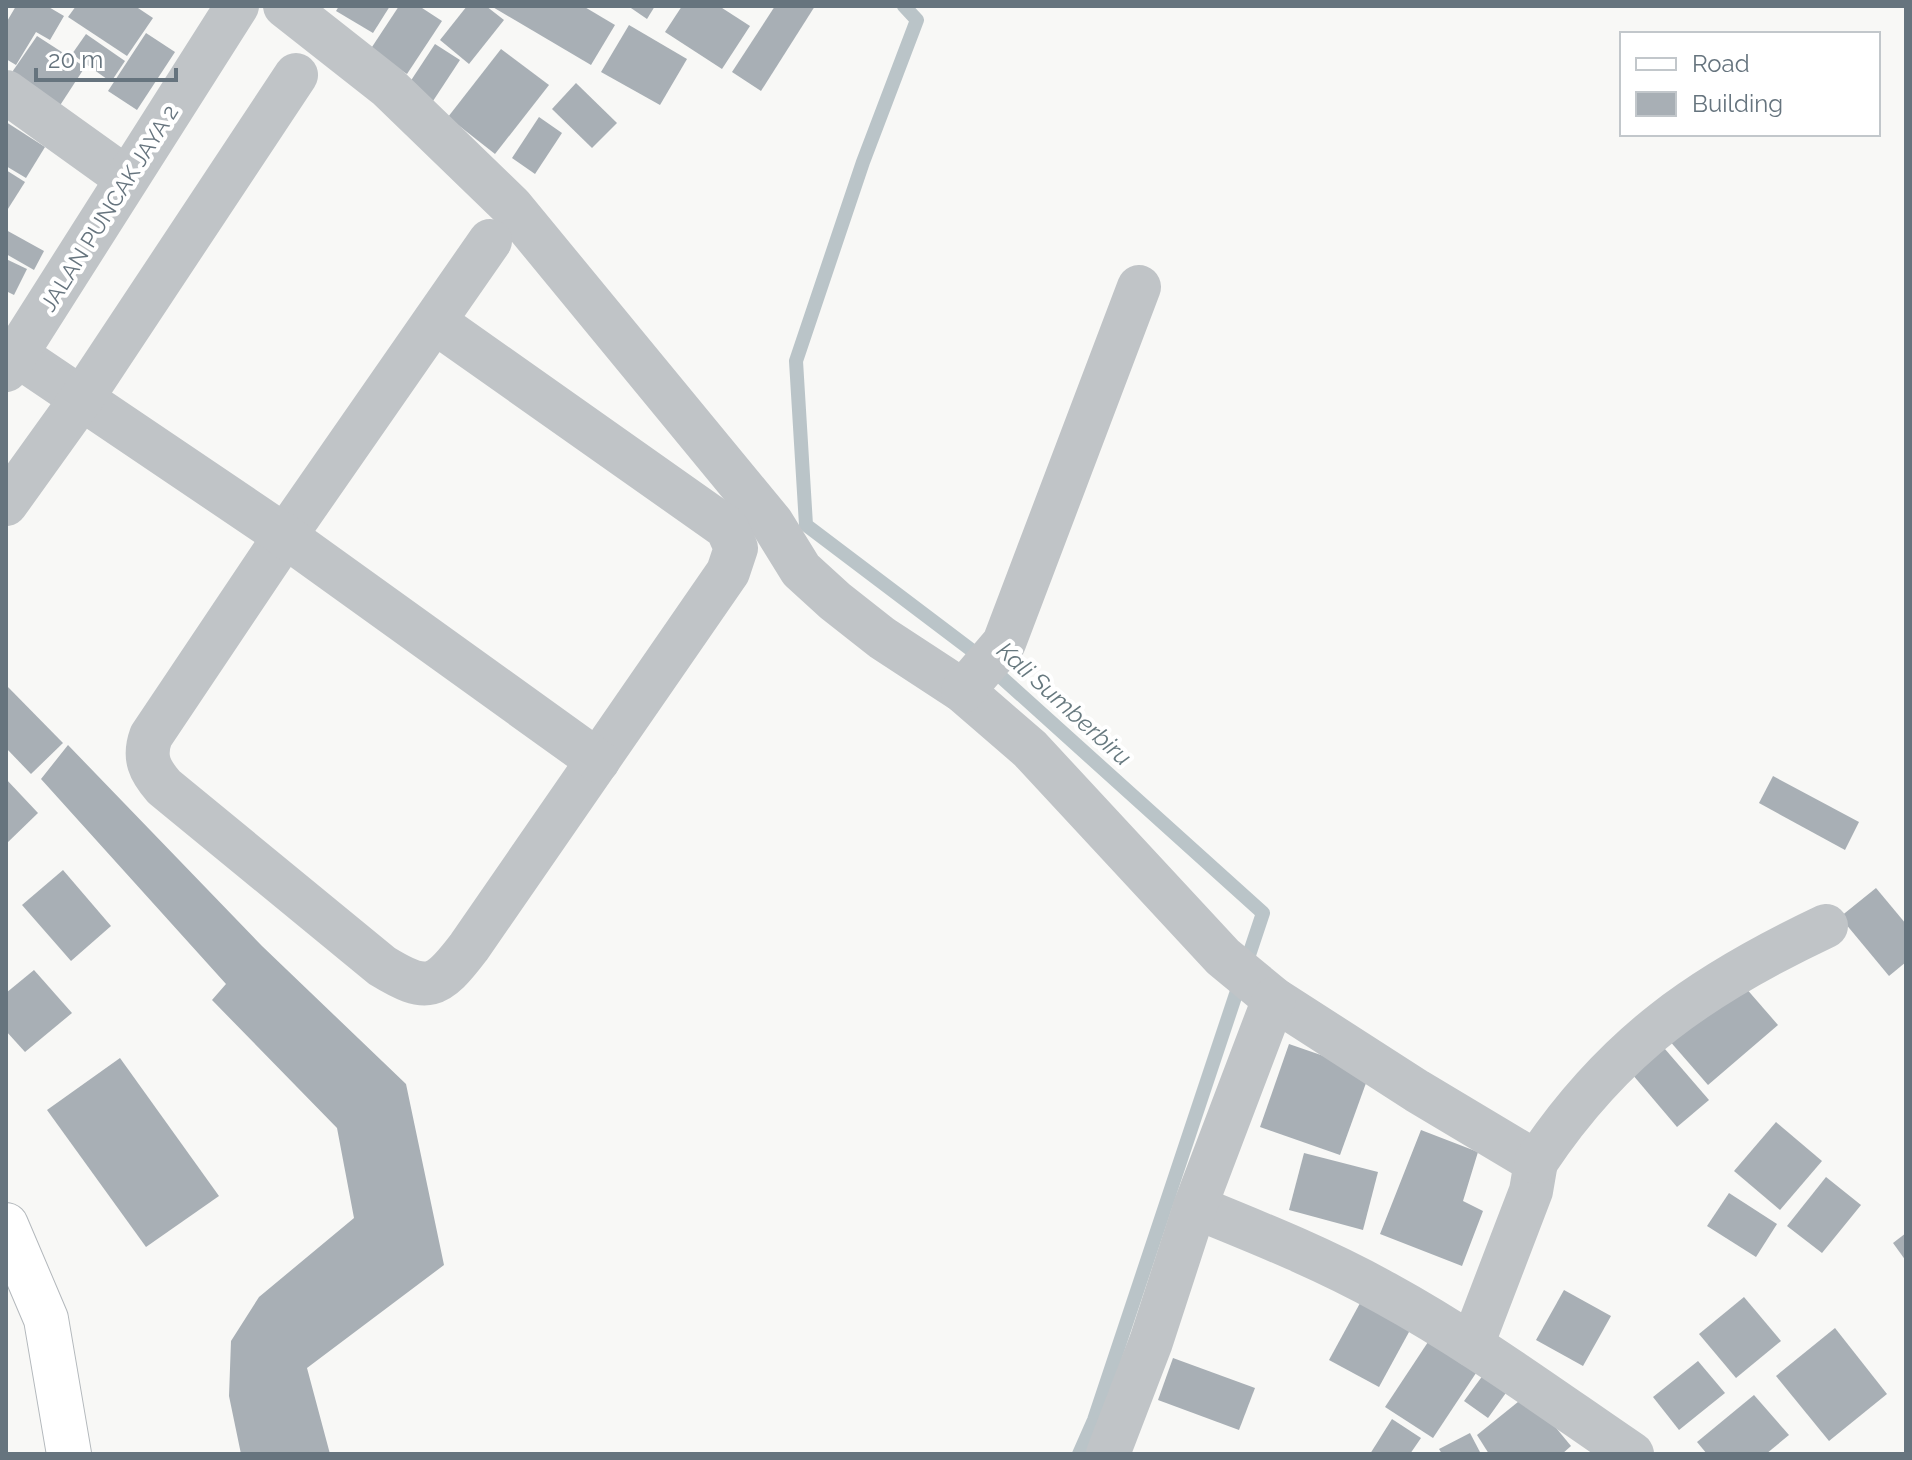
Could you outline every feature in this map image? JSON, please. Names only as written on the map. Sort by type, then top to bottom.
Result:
[{"type":"street","name":"JALAN PUNCAK JAYA 2","points":[[44,377],[126,178],[237,6]]},
{"type":"street","points":[[290,9],[388,87],[511,206],[772,523],[801,570],[882,638],[982,668],[1068,785],[1251,980],[1417,1091],[1536,1162]]},
{"type":"street","points":[[6,504],[44,377],[296,75]]},
{"type":"street","points":[[6,92],[126,178]]},
{"type":"street","points":[[435,322],[727,528],[736,548],[728,572],[449,974],[439,982],[421,984],[411,983],[382,966],[164,787],[148,764],[151,736],[285,536],[490,241]]},
{"type":"street","points":[[982,668],[1139,287]]},
{"type":"street","points":[[44,377],[285,536],[598,761]]},
{"type":"street","points":[[1472,1345],[1531,1191],[1536,1162],[1587,1091],[1626,1050],[1755,959],[1826,926]]},
{"type":"street","points":[[1108,1454],[1151,1342],[1195,1207],[1251,980]]},
{"type":"street","points":[[1195,1207],[1305,1252],[1386,1293],[1472,1345],[1632,1454]]},
{"type":"street","points":[[6,1225],[46,1319],[69,1454]]},
{"type":"building","points":[[16,6],[47,6],[64,16],[50,40],[36,32],[16,65],[6,59],[6,23]]},
{"type":"building","points":[[76,6],[135,6],[153,18],[127,56],[68,17]]},
{"type":"building","points":[[339,6],[390,6],[373,33],[336,11]]},
{"type":"building","points":[[399,6],[419,6],[442,21],[407,74],[370,50]]},
{"type":"building","points":[[467,6],[486,6],[504,20],[469,64],[440,40]]},
{"type":"building","points":[[491,6],[583,6],[615,25],[591,65]]},
{"type":"building","points":[[628,6],[655,6],[647,19]]},
{"type":"building","points":[[682,6],[719,6],[750,26],[722,69],[665,32]]},
{"type":"building","points":[[775,6],[815,6],[761,91],[732,72]]},
{"type":"building","points":[[629,25],[687,59],[660,105],[601,72]]},
{"type":"building","points":[[146,33],[175,52],[137,110],[108,91]]},
{"type":"building","points":[[86,34],[125,61],[111,82],[72,54]]},
{"type":"building","points":[[37,36],[85,67],[57,110],[8,78]]},
{"type":"building","points":[[435,44],[460,60],[433,101],[408,85]]},
{"type":"building","points":[[501,49],[549,85],[495,154],[448,117]]},
{"type":"building","points":[[576,83],[617,123],[592,148],[552,109]]},
{"type":"building","points":[[539,117],[562,133],[535,174],[512,158]]},
{"type":"building","points":[[6,122],[45,147],[26,178],[6,166]]},
{"type":"building","points":[[6,170],[25,182],[6,212]]},
{"type":"building","points":[[6,230],[44,251],[34,270],[6,254]]},
{"type":"building","points":[[6,259],[27,269],[14,295],[6,291]]},
{"type":"building","points":[[6,685],[63,743],[31,774],[6,748]]},
{"type":"building","points":[[68,745],[262,946],[406,1084],[444,1265],[307,1368],[330,1454],[241,1454],[229,1396],[231,1341],[259,1297],[354,1218],[337,1128],[212,1000],[226,984],[41,779]]},
{"type":"building","points":[[1773,776],[1859,822],[1845,850],[1759,803]]},
{"type":"building","points":[[6,779],[38,813],[6,844]]},
{"type":"building","points":[[63,870],[111,926],[71,961],[22,905]]},
{"type":"building","points":[[1876,888],[1906,924],[1906,962],[1889,976],[1840,917]]},
{"type":"building","points":[[34,970],[72,1013],[25,1052],[6,1031],[6,993]]},
{"type":"building","points":[[1738,979],[1778,1025],[1708,1085],[1668,1039]]},
{"type":"building","points":[[1652,1034],[1709,1100],[1677,1127],[1621,1061]]},
{"type":"building","points":[[1289,1044],[1370,1072],[1340,1155],[1260,1127]]},
{"type":"building","points":[[120,1058],[219,1196],[146,1247],[47,1110]]},
{"type":"building","points":[[1776,1122],[1822,1161],[1780,1210],[1734,1171]]},
{"type":"building","points":[[1421,1130],[1478,1152],[1463,1201],[1483,1211],[1462,1266],[1380,1234]]},
{"type":"building","points":[[1304,1153],[1378,1172],[1363,1230],[1289,1210]]},
{"type":"building","points":[[1826,1177],[1861,1205],[1822,1253],[1787,1226]]},
{"type":"building","points":[[1729,1193],[1777,1224],[1756,1257],[1707,1226]]},
{"type":"building","points":[[1906,1233],[1906,1261],[1893,1243]]},
{"type":"building","points":[[1564,1290],[1611,1316],[1583,1366],[1536,1340]]},
{"type":"building","points":[[1365,1294],[1415,1321],[1379,1387],[1329,1360]]},
{"type":"building","points":[[1744,1297],[1781,1341],[1736,1378],[1699,1334]]},
{"type":"building","points":[[1835,1328],[1887,1394],[1829,1441],[1776,1376]]},
{"type":"building","points":[[1434,1333],[1482,1364],[1433,1438],[1385,1407]]},
{"type":"building","points":[[1173,1358],[1255,1388],[1239,1430],[1158,1400]]},
{"type":"building","points":[[1698,1361],[1725,1393],[1679,1430],[1653,1397]]},
{"type":"building","points":[[1489,1367],[1513,1383],[1488,1418],[1464,1401]]},
{"type":"building","points":[[1528,1394],[1571,1446],[1562,1454],[1489,1454],[1477,1435]]},
{"type":"building","points":[[1754,1395],[1789,1435],[1766,1454],[1707,1454],[1697,1442]]},
{"type":"building","points":[[1392,1419],[1421,1438],[1410,1454],[1370,1454]]},
{"type":"building","points":[[1470,1433],[1481,1454],[1442,1454],[1439,1449]]},
{"type":"waterway","name":"Kali Sumberbiru","points":[[904,6],[917,20],[863,162],[796,361],[806,525],[970,649],[1263,913],[1094,1420],[1079,1454]]}]
